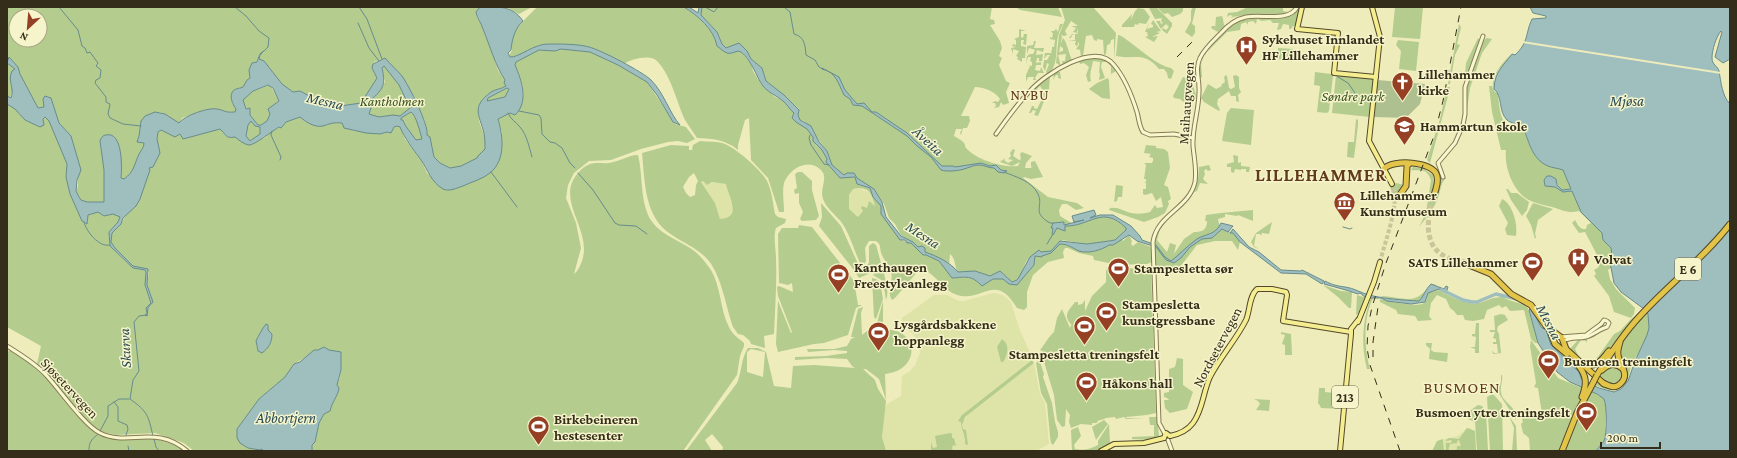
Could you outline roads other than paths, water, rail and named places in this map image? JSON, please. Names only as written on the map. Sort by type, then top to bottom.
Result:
[{"type":"highway","points":[[1386,169],[1396,164],[1420,164],[1432,169],[1438,177],[1433,198]]},
{"type":"highway","points":[[1399,196],[1405,190],[1409,165]]},
{"type":"highway","name":"E 6","points":[[1578,362],[1588,366],[1596,365],[1644,312],[1706,251],[1730,224]]},
{"type":"highway","name":"E 6","points":[[1464,263],[1491,274],[1511,294],[1534,308],[1544,324],[1560,340],[1578,362],[1604,384],[1612,387],[1620,384],[1624,378],[1624,370]]},
{"type":"highway","points":[[1619,341],[1618,354],[1624,370]]},
{"type":"highway","name":"E 6","points":[[1562,451],[1586,392],[1619,341]]},
{"type":"highway","name":"E 6","points":[[1578,362],[1586,378],[1586,392]]},
{"type":"highway","points":[[1598,373],[1606,366],[1612,364],[1618,365],[1624,370]]},
{"type":"main road","points":[[1302,7],[1297,29],[1338,32],[1334,73],[1376,78]]},
{"type":"main road","points":[[1372,7],[1380,34],[1370,144],[1386,169],[1392,183]]},
{"type":"main road","name":"213","points":[[1340,451],[1351,332],[1365,304],[1380,262]]},
{"type":"main road","name":"Nordsetervegen","points":[[1101,451],[1116,444],[1144,443],[1185,431],[1196,419],[1211,377],[1222,356],[1243,325],[1255,291],[1263,289],[1286,292],[1287,295],[1283,321],[1351,332]]},
{"type":"street","name":"Maihaugvegen","points":[[1172,451],[1167,437],[1159,423],[1153,252],[1154,234],[1163,220],[1182,205],[1192,191],[1196,173],[1193,138],[1199,94],[1198,68],[1200,59],[1203,53],[1222,32],[1235,21],[1252,16],[1288,15],[1297,7]]},
{"type":"street","points":[[1443,177],[1438,163],[1455,143],[1463,125],[1465,114],[1465,87],[1482,36]]},
{"type":"street","points":[[996,134],[1025,96],[1038,83],[1068,65],[1085,58],[1101,56],[1109,60],[1119,72],[1133,101],[1141,129],[1147,135],[1174,134],[1193,138]]},
{"type":"street","points":[[1603,320],[1608,321],[1608,327],[1586,337],[1560,340],[1586,335],[1601,324],[1603,320]]},
{"type":"street","points":[[1601,324],[1604,328]]},
{"type":"street","name":"Sjøsetervegen","points":[[7,346],[42,371],[88,424],[97,431],[106,436],[120,438],[153,436],[171,441],[187,451]]},
{"type":"water","points":[[480,7],[504,8],[514,12],[523,21],[514,34],[511,50],[508,53],[510,57],[514,57],[544,44],[575,45],[595,49],[631,67],[647,76],[656,85],[680,125],[673,122],[657,95],[647,82],[618,65],[590,52],[561,49],[555,51],[539,50],[516,62],[515,65],[523,91],[522,104],[515,115],[510,113],[498,119],[502,140],[499,161],[495,168],[487,175],[453,189],[443,189],[435,183],[400,127],[397,126],[394,127],[391,133],[366,133],[344,128],[342,123],[316,126],[300,117],[286,122],[281,128],[279,127],[251,145],[243,143],[235,137],[227,137],[220,129],[183,139],[180,134],[175,137],[161,130],[158,132],[157,139],[160,153],[153,167],[149,168],[150,170],[140,199],[136,206],[123,218],[121,224],[112,233],[111,242],[133,266],[148,269],[147,285],[153,302],[148,308],[147,316],[145,315],[147,313],[146,308],[151,303],[145,285],[145,270],[133,268],[110,246],[109,232],[118,222],[120,217],[113,214],[104,216],[98,212],[88,215],[87,224],[82,221],[70,194],[66,177],[67,164],[49,121],[45,117],[43,119],[44,125],[40,127],[25,120],[15,109],[7,104],[7,96],[11,98],[12,94],[10,78],[12,71],[15,69],[7,63],[9,57],[18,67],[20,74],[38,108],[44,107],[43,99],[45,96],[51,98],[59,123],[71,136],[81,170],[77,180],[76,191],[79,197],[81,200],[87,202],[104,202],[104,170],[100,141],[103,136],[112,135],[116,139],[120,151],[121,178],[124,179],[132,171],[144,146],[144,143],[137,142],[141,121],[145,116],[155,112],[165,114],[179,123],[191,115],[208,109],[235,112],[236,109],[232,103],[231,97],[232,92],[243,87],[250,78],[249,70],[252,63],[257,62],[259,55],[262,52],[264,51],[260,55],[259,59],[264,61],[282,84],[293,92],[300,91],[315,99],[326,101],[333,107],[361,103],[377,78],[372,68],[373,64],[385,58],[402,76],[414,96],[425,123],[427,135],[430,137],[434,157],[440,163],[450,168],[461,166],[477,158],[485,149],[484,133],[478,111],[481,102],[491,92],[506,86],[504,83],[505,80],[495,62],[476,12]],"holes":[[[384,66],[399,85],[410,108],[400,116],[393,115],[379,117],[369,114],[372,105],[371,100],[381,90],[383,83],[384,79],[382,68]],[[268,85],[273,88],[279,101],[268,109],[270,114],[267,121],[261,125],[258,125],[250,115],[250,108],[246,109],[243,100],[253,91]],[[507,88],[509,89],[505,97],[487,101],[488,98]],[[411,112],[416,120],[422,139],[416,140],[403,120],[401,120],[401,118]],[[251,121],[255,126],[260,127],[260,134],[250,141],[246,136],[248,125]]]},
{"type":"water","points":[[684,7],[689,7],[698,13],[699,7],[702,7],[701,15],[717,32],[722,44],[726,48],[739,43],[747,51],[751,59],[762,68],[766,81],[784,95],[799,110],[798,115],[800,120],[811,126],[819,142],[827,151],[832,165],[844,175],[847,173],[854,173],[857,178],[874,189],[882,202],[886,217],[901,236],[913,242],[918,247],[922,246],[925,248],[925,252],[943,260],[958,272],[975,271],[990,276],[1000,271],[1012,282],[1017,280],[1030,257],[1039,250],[1041,252],[1051,251],[1060,241],[1087,244],[1115,240],[1126,230],[1126,228],[1118,221],[1103,217],[1065,226],[1065,231],[1057,228],[1053,235],[1052,234],[1053,228],[1051,228],[1053,223],[1064,222],[1064,225],[1084,220],[1074,222],[1072,216],[1094,210],[1096,215],[1090,218],[1100,215],[1113,215],[1131,226],[1142,240],[1156,245],[1165,257],[1171,261],[1197,239],[1216,230],[1221,223],[1233,226],[1228,232],[1222,229],[1212,238],[1202,239],[1190,247],[1181,258],[1174,263],[1166,260],[1156,247],[1137,241],[1129,235],[1113,245],[1109,245],[1091,252],[1079,251],[1068,245],[1060,244],[1051,253],[1042,257],[1035,256],[1034,265],[1017,285],[1009,284],[1003,279],[993,279],[982,286],[972,278],[952,278],[939,261],[923,255],[911,243],[907,243],[905,240],[900,240],[881,214],[881,206],[873,197],[870,188],[857,184],[855,177],[840,178],[826,162],[827,159],[822,150],[813,141],[813,137],[807,129],[792,118],[794,113],[784,102],[763,86],[745,56],[738,51],[729,53],[720,49],[717,46],[713,34],[705,24],[695,14]]},
{"type":"water","name":"Mjøsa","points":[[1530,7],[1730,7],[1730,59],[1723,63],[1715,57],[1721,31],[1717,37],[1712,58],[1719,71],[1724,93],[1730,104],[1730,451],[1596,451],[1604,441],[1605,437],[1606,414],[1604,399],[1597,394],[1570,382],[1557,372],[1538,343],[1529,310],[1530,309],[1532,309],[1541,327],[1546,330],[1551,345],[1579,372],[1582,380],[1599,388],[1614,392],[1621,389],[1628,381],[1649,328],[1648,314],[1644,309],[1621,292],[1614,283],[1610,262],[1612,255],[1611,248],[1603,240],[1602,233],[1581,212],[1572,191],[1563,192],[1555,187],[1545,186],[1544,180],[1547,176],[1551,176],[1556,179],[1557,185],[1562,190],[1571,189],[1563,170],[1542,163],[1534,154],[1522,125],[1507,120],[1502,112],[1499,96],[1494,89],[1496,77],[1500,69],[1512,54],[1515,55],[1523,46],[1532,19],[1546,18],[1546,16],[1533,13]]},
{"type":"water","points":[[827,71],[839,77],[845,90],[857,104],[864,103],[872,112],[876,112],[907,133],[942,166],[955,167],[981,163],[990,166],[996,165],[1001,170],[1007,171],[1004,173],[998,172],[994,168],[983,165],[957,170],[941,170],[931,157],[907,136],[862,106],[853,105],[850,99],[844,95],[834,75]]},
{"type":"water","points":[[1233,229],[1249,247],[1259,252],[1281,270],[1302,270],[1324,281],[1322,284],[1306,274],[1281,273],[1240,242],[1233,233],[1230,233]]},
{"type":"water","points":[[1325,281],[1375,296],[1419,301],[1431,284],[1444,289],[1446,286],[1448,287],[1446,293],[1439,289],[1428,293],[1425,302],[1411,304],[1387,301],[1381,298],[1366,298],[1360,293],[1358,294],[1324,284]]},
{"type":"water","points":[[266,324],[268,325],[268,330],[272,334],[272,337],[267,349],[262,353],[258,351],[256,341]]},
{"type":"water","name":"Abbortjern","points":[[324,347],[329,350],[341,352],[341,370],[337,385],[339,388],[330,411],[324,414],[319,423],[315,442],[312,445],[312,451],[263,451],[262,449],[248,448],[240,443],[237,438],[237,429],[259,399],[285,377],[294,364],[300,362],[314,350]]},
{"type":"waterway","points":[[59,7],[78,30],[82,46],[85,48],[87,53],[90,52],[98,63],[96,66],[101,70],[100,78],[96,80],[95,83],[106,97],[106,102],[110,104],[108,114],[110,118],[123,124],[141,126]]},
{"type":"waterway","points":[[235,7],[246,16],[259,31],[269,38],[268,47],[263,52]]},
{"type":"waterway","points":[[359,7],[367,19],[382,59]]},
{"type":"waterway","points":[[705,7],[714,12],[718,7]]},
{"type":"waterway","name":"Åveita","points":[[784,7],[790,12],[794,34],[798,35],[804,42],[806,55],[815,60],[819,67],[823,69]]},
{"type":"waterway","points":[[358,23],[369,48],[379,61]]},
{"type":"waterway","points":[[1338,77],[1348,83],[1355,93]]},
{"type":"waterway","points":[[519,111],[539,115],[541,118],[542,134],[550,142],[555,143],[562,148],[570,163],[575,168]]},
{"type":"waterway","points":[[508,113],[520,127],[528,141],[532,157]]},
{"type":"waterway","points":[[272,131],[271,135],[281,157],[280,160]]},
{"type":"waterway","points":[[810,135],[809,138],[811,145],[824,164],[829,165]]},
{"type":"waterway","points":[[491,172],[517,207]]},
{"type":"waterway","name":"Åveita","points":[[1004,172],[1023,180],[1032,186],[1038,194],[1040,202],[1039,212],[1041,216],[1050,223],[1053,223]]},
{"type":"waterway","points":[[578,173],[593,190],[615,223],[619,225],[636,226],[647,234]]},
{"type":"waterway","points":[[84,222],[87,230],[97,241],[102,244],[110,245]]},
{"type":"waterway","points":[[1343,227],[1350,229],[1352,228]]},
{"type":"waterway","points":[[1047,244],[1053,234]]},
{"type":"waterway","name":"Mesna","points":[[1442,290],[1463,300],[1472,302],[1477,302],[1496,294],[1517,299]]},
{"type":"waterway","name":"Skurva","points":[[147,315],[139,316],[134,322],[139,371],[133,380],[130,399],[146,414],[153,436]]},
{"type":"waterway","points":[[100,431],[108,416],[108,406],[119,399],[129,399]]},
{"type":"waterway","points":[[114,402],[118,407],[118,421],[127,425],[128,429],[126,435]]},
{"type":"waterway","points":[[89,451],[89,445],[93,438],[97,435]]},
{"type":"waterway","name":"Skurva","points":[[154,439],[156,447],[159,451]]},
{"type":"waterway","points":[[128,446],[129,451]]},
{"type":"tunnel","points":[[1380,262],[1395,202],[1393,184]]},
{"type":"tunnel","points":[[1433,198],[1428,228],[1431,242],[1435,249],[1444,256],[1464,263]]},
{"type":"railway","points":[[1400,451],[1370,365],[1367,348],[1368,326],[1372,307],[1386,263],[1434,136],[1443,101],[1461,7]]},
{"type":"railway","points":[[1177,57],[1193,41]]},
{"type":"railway","points":[[1373,357],[1373,342],[1378,307]]},
{"type":"place","name":"Sykehuset Innlandet HF Lillehammer","points":[[1246,66]]},
{"type":"place","name":"Lillehammer kirke","points":[[1402,102]]},
{"type":"place","name":"Hammartun skole","points":[[1404,146]]},
{"type":"place","name":"Lillehammer Kunstmuseum","points":[[1345,222]]},
{"type":"place","name":"Volvat","points":[[1578,278]]},
{"type":"place","name":"SATS Lillehammer","points":[[1533,282]]},
{"type":"place","name":"Stampesletta sør","points":[[1119,288]]},
{"type":"place","name":"Kanthaugen Freestyleanlegg","points":[[839,294]]},
{"type":"place","name":"Stampesletta kunstgressbane","points":[[1106,332]]},
{"type":"place","name":"Stampesletta treningsfelt","points":[[1084,346]]},
{"type":"place","name":"Lysgårdsbakkene hoppanlegg","points":[[879,352]]},
{"type":"place","name":"Busmoen treningsfelt","points":[[1548,380]]},
{"type":"place","name":"Håkons hall","points":[[1086,402]]},
{"type":"place","name":"Busmoen ytre treningsfelt","points":[[1586,432]]},
{"type":"place","name":"Birkebeineren hestesenter","points":[[539,446]]},
{"type":"district","name":"NYBU","points":[[1030,95]]},
{"type":"district","name":"LILLEHAMMER","points":[[1321,175]]},
{"type":"district","name":"BUSMOEN","points":[[1462,387]]},
{"type":"park label","name":"Søndre park","points":[[1353,96]]},
{"type":"park label","name":"Kantholmen","points":[[392,101]]}]
